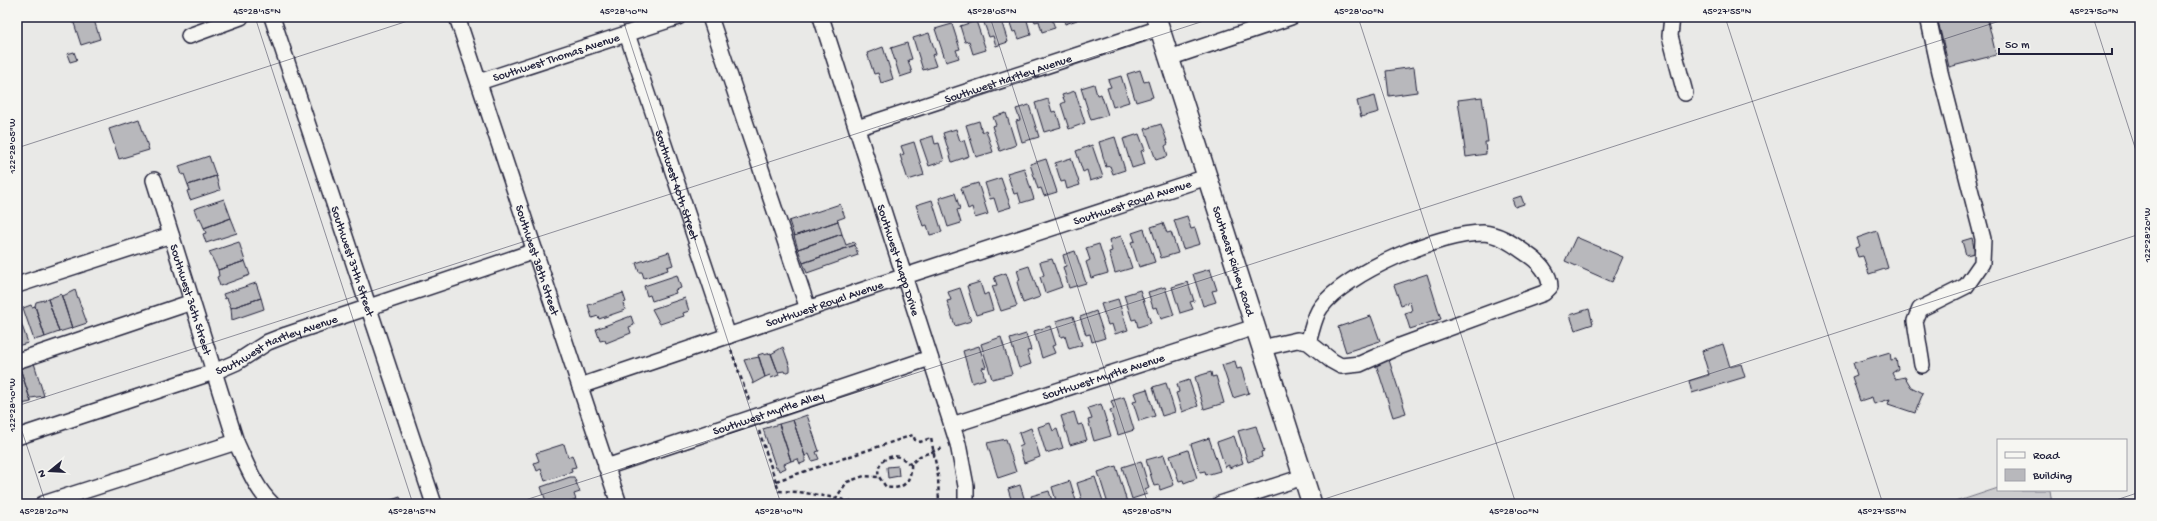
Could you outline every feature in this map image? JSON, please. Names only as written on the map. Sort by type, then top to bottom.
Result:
[{"type":"main road","name":"Southeast Richey Road","points":[[1158,23],[1312,504]]},
{"type":"street","points":[[189,36],[241,17]]},
{"type":"street","name":"Southwest 37th Street","points":[[272,17],[434,504]]},
{"type":"street","name":"Southwest 38th Street","points":[[457,17],[618,504]]},
{"type":"street","name":"Southwest Thomas Avenue","points":[[479,82],[678,17]]},
{"type":"street","points":[[710,17],[808,309]]},
{"type":"street","name":"Southwest Knapp Drive","points":[[822,17],[961,455],[966,486],[966,504]]},
{"type":"street","points":[[1169,58],[1291,17]]},
{"type":"street","points":[[1672,17],[1670,36],[1685,93]]},
{"type":"street","points":[[1922,365],[1915,321],[1920,309],[1966,286],[1982,263],[1983,239],[1940,72],[1928,17]]},
{"type":"street","name":"Southwest Hartley Avenue","points":[[857,128],[1158,23]]},
{"type":"street","name":"Southwest 40th Street","points":[[627,34],[728,336]]},
{"type":"street","name":"Southwest Royal Avenue","points":[[580,386],[904,276],[1207,177]]},
{"type":"street","name":"Southwest 36th Street","points":[[154,180],[236,442],[264,502]]},
{"type":"street","points":[[1262,348],[1297,340],[1308,342],[1332,361],[1341,366],[1360,364],[1400,346],[1544,293],[1550,287],[1550,280],[1543,268],[1529,255],[1504,238],[1484,233],[1430,242],[1375,267],[1332,294],[1319,309],[1308,342]]},
{"type":"street","points":[[17,285],[171,235]]},
{"type":"street","name":"Southwest Hartley Avenue","points":[[17,437],[214,372],[237,362],[268,342],[535,251]]},
{"type":"street","points":[[17,361],[192,302]]},
{"type":"street","name":"Southwest Myrtle Avenue","points":[[952,425],[1255,326]]},
{"type":"street","name":"Southwest Myrtle Alley","points":[[606,467],[930,358]]},
{"type":"street","points":[[43,504],[236,442]]},
{"type":"street","points":[[1220,504],[1303,477]]},
{"type":"path","points":[[776,481],[913,435],[917,441],[920,442],[932,438],[938,476],[939,504]]},
{"type":"path","points":[[911,464],[900,457],[889,456],[881,463],[878,476],[886,487],[891,488],[904,486],[909,480],[911,464],[920,456],[944,448]]},
{"type":"path","points":[[836,498],[847,482],[864,476],[878,476]]},
{"type":"path","points":[[779,492],[798,492],[836,498],[858,504]]},
{"type":"shaded area","points":[[1997,488],[1997,491],[2050,491],[2052,504],[1950,504]]},
{"type":"building","points":[[84,17],[93,17],[100,39],[81,45],[73,20]]},
{"type":"building","points":[[855,17],[870,17],[857,21]]},
{"type":"building","points":[[982,17],[1000,17],[1008,42],[996,46],[993,36],[989,37]]},
{"type":"building","points":[[1008,17],[1026,17],[1031,35],[1019,39],[1016,31],[1013,32]]},
{"type":"building","points":[[1033,17],[1051,17],[1055,28],[1042,32],[1039,21],[1035,22]]},
{"type":"building","points":[[1063,17],[1076,17],[1077,20],[1065,24]]},
{"type":"building","points":[[1937,17],[1987,17],[1996,55],[1949,67]]},
{"type":"building","points":[[976,21],[986,50],[973,54],[969,41],[965,42],[960,26]]},
{"type":"building","points":[[952,24],[960,49],[956,50],[959,58],[946,62],[935,29]]},
{"type":"building","points":[[929,33],[936,54],[932,55],[936,66],[923,70],[913,38]]},
{"type":"building","points":[[907,43],[912,59],[908,60],[912,73],[900,77],[891,48]]},
{"type":"building","points":[[883,47],[893,79],[881,83],[878,73],[874,74],[867,53]]},
{"type":"building","points":[[74,52],[77,60],[70,62],[67,54]]},
{"type":"building","points":[[1414,67],[1417,92],[1389,96],[1386,71]]},
{"type":"building","points":[[1140,70],[1144,82],[1148,81],[1153,97],[1136,102],[1127,74]]},
{"type":"building","points":[[1121,76],[1129,102],[1113,107],[1107,88],[1111,87],[1108,80]]},
{"type":"building","points":[[1094,84],[1097,95],[1101,94],[1108,115],[1091,120],[1081,88]]},
{"type":"building","points":[[1075,91],[1085,123],[1069,129],[1061,104],[1065,102],[1062,95]]},
{"type":"building","points":[[1375,96],[1379,112],[1361,117],[1357,101]]},
{"type":"building","points":[[1482,97],[1488,142],[1485,142],[1486,154],[1466,157],[1458,100]]},
{"type":"building","points":[[1048,99],[1052,112],[1056,111],[1061,127],[1044,132],[1035,103]]},
{"type":"building","points":[[1029,105],[1039,137],[1022,142],[1016,121],[1020,120],[1016,109]]},
{"type":"building","points":[[1006,113],[1016,145],[1000,151],[992,126],[996,125],[993,117]]},
{"type":"building","points":[[139,119],[149,150],[119,159],[109,129]]},
{"type":"building","points":[[979,121],[982,132],[986,130],[993,152],[976,157],[966,125]]},
{"type":"building","points":[[1161,124],[1168,144],[1165,146],[1168,156],[1156,160],[1145,129]]},
{"type":"building","points":[[956,129],[960,141],[964,140],[969,156],[952,162],[943,133]]},
{"type":"building","points":[[1139,134],[1145,150],[1141,151],[1145,164],[1132,168],[1123,139]]},
{"type":"building","points":[[933,136],[935,144],[939,143],[944,161],[929,166],[920,140]]},
{"type":"building","points":[[1115,137],[1125,170],[1113,174],[1110,166],[1106,167],[1099,142]]},
{"type":"building","points":[[914,142],[924,175],[908,180],[900,155],[904,154],[901,146]]},
{"type":"building","points":[[1092,145],[1103,177],[1090,181],[1087,170],[1083,172],[1076,151]]},
{"type":"building","points":[[209,156],[216,176],[188,185],[179,166]]},
{"type":"building","points":[[1071,158],[1080,185],[1067,189],[1065,181],[1061,182],[1055,163]]},
{"type":"building","points":[[1046,159],[1057,192],[1044,196],[1041,188],[1038,189],[1030,164]]},
{"type":"building","points":[[1024,168],[1034,199],[1021,203],[1018,193],[1014,194],[1007,173]]},
{"type":"building","points":[[216,176],[220,190],[190,200],[187,191],[190,190],[188,185]]},
{"type":"building","points":[[1001,178],[1011,207],[998,211],[994,198],[990,199],[985,183]]},
{"type":"building","points":[[978,183],[988,214],[975,218],[972,207],[968,209],[961,188]]},
{"type":"building","points":[[955,193],[960,209],[957,210],[961,223],[948,227],[939,198]]},
{"type":"building","points":[[1521,196],[1524,204],[1515,207],[1512,199]]},
{"type":"building","points":[[224,199],[231,218],[204,228],[194,209]]},
{"type":"building","points":[[932,200],[942,232],[930,235],[927,225],[923,226],[916,205]]},
{"type":"building","points":[[840,204],[845,217],[837,220],[838,221],[794,236],[789,221]]},
{"type":"building","points":[[1187,216],[1191,229],[1195,228],[1200,244],[1183,249],[1174,220]]},
{"type":"building","points":[[231,218],[237,233],[206,243],[203,234],[206,233],[204,228]]},
{"type":"building","points":[[838,221],[842,234],[798,249],[794,236]]},
{"type":"building","points":[[1163,223],[1167,233],[1171,232],[1178,253],[1161,258],[1151,227]]},
{"type":"building","points":[[1144,229],[1155,262],[1139,267],[1131,242],[1135,241],[1132,233]]},
{"type":"building","points":[[1877,231],[1888,268],[1869,274],[1863,256],[1858,257],[1855,248],[1860,246],[1857,238]]},
{"type":"building","points":[[842,234],[846,245],[854,242],[855,245],[803,263],[798,249]]},
{"type":"building","points":[[1121,236],[1132,268],[1115,273],[1109,252],[1112,251],[1109,240]]},
{"type":"building","points":[[1576,237],[1623,257],[1612,282],[1565,261]]},
{"type":"building","points":[[1972,238],[1975,253],[1966,255],[1962,241]]},
{"type":"building","points":[[239,242],[245,261],[218,270],[209,252]]},
{"type":"building","points":[[1099,244],[1108,273],[1091,278],[1086,262],[1090,260],[1086,248]]},
{"type":"building","points":[[855,245],[858,255],[807,273],[803,263]]},
{"type":"building","points":[[1075,251],[1086,283],[1069,288],[1063,267],[1066,266],[1063,255]]},
{"type":"building","points":[[669,252],[673,265],[667,267],[668,270],[644,278],[642,272],[639,272],[636,263]]},
{"type":"building","points":[[1052,259],[1062,287],[1045,293],[1040,277],[1044,275],[1040,262]]},
{"type":"building","points":[[245,261],[250,275],[220,286],[217,277],[219,276],[218,270]]},
{"type":"building","points":[[1029,266],[1040,297],[1023,303],[1017,282],[1020,280],[1017,270]]},
{"type":"building","points":[[1210,269],[1217,290],[1212,291],[1216,302],[1203,306],[1193,274]]},
{"type":"building","points":[[1006,273],[1017,306],[1001,311],[992,286],[997,285],[994,277]]},
{"type":"building","points":[[1427,274],[1441,319],[1410,329],[1405,313],[1412,311],[1410,302],[1401,305],[1394,285]]},
{"type":"building","points":[[677,275],[681,288],[675,290],[676,293],[652,301],[650,295],[647,296],[644,286]]},
{"type":"building","points":[[980,282],[984,295],[988,293],[993,310],[976,315],[967,286]]},
{"type":"building","points":[[1188,282],[1194,301],[1190,302],[1193,309],[1180,313],[1172,287]]},
{"type":"building","points":[[256,283],[261,298],[231,308],[227,298],[225,299],[223,294]]},
{"type":"building","points":[[1165,287],[1174,315],[1161,319],[1157,307],[1153,308],[1148,292]]},
{"type":"building","points":[[960,288],[971,321],[955,326],[947,301],[951,300],[948,292]]},
{"type":"building","points":[[75,290],[87,323],[72,328],[61,294],[63,296]]},
{"type":"building","points":[[1140,290],[1151,323],[1138,327],[1136,319],[1132,320],[1124,295]]},
{"type":"building","points":[[623,293],[626,302],[623,303],[625,310],[599,319],[598,316],[592,318],[588,305]]},
{"type":"building","points":[[61,294],[72,328],[59,332],[48,299]]},
{"type":"building","points":[[261,298],[264,309],[232,320],[231,308]]},
{"type":"building","points":[[685,298],[689,311],[683,313],[684,316],[660,324],[652,309]]},
{"type":"building","points":[[48,299],[59,332],[45,337],[35,306],[36,302]]},
{"type":"building","points":[[1118,299],[1128,330],[1115,334],[1112,324],[1108,325],[1101,304]]},
{"type":"building","points":[[31,305],[32,307],[35,306],[45,337],[34,340],[23,308]]},
{"type":"building","points":[[1589,309],[1593,324],[1575,330],[1570,315]]},
{"type":"building","points":[[17,311],[28,343],[17,346]]},
{"type":"building","points":[[1096,311],[1105,338],[1092,342],[1090,334],[1086,335],[1080,317]]},
{"type":"building","points":[[631,316],[634,325],[629,327],[631,333],[606,343],[605,340],[600,341],[596,329]]},
{"type":"building","points":[[1073,316],[1082,345],[1069,349],[1065,336],[1061,337],[1056,321]]},
{"type":"building","points":[[1371,316],[1380,341],[1346,352],[1338,327]]},
{"type":"building","points":[[1050,326],[1056,345],[1052,346],[1055,353],[1042,358],[1034,331]]},
{"type":"building","points":[[1026,334],[1031,350],[1027,351],[1031,364],[1019,368],[1010,339]]},
{"type":"building","points":[[1001,337],[1012,374],[992,379],[981,344]]},
{"type":"building","points":[[1723,344],[1730,367],[1741,364],[1745,377],[1692,393],[1689,381],[1709,375],[1702,351]]},
{"type":"building","points":[[979,346],[986,367],[982,368],[985,379],[972,383],[963,351]]},
{"type":"building","points":[[783,347],[790,367],[790,371],[785,373],[784,371],[778,372],[771,354]]},
{"type":"building","points":[[1890,352],[1891,360],[1896,359],[1898,369],[1892,373],[1895,379],[1905,377],[1911,387],[1923,393],[1915,413],[1888,404],[1890,399],[1874,404],[1872,397],[1860,401],[1852,377],[1857,375],[1853,363]]},
{"type":"building","points":[[764,353],[764,355],[771,353],[779,375],[771,378],[770,375],[765,377],[758,355]]},
{"type":"building","points":[[759,357],[765,377],[752,384],[753,382],[744,360]]},
{"type":"building","points":[[1389,360],[1406,413],[1393,417],[1376,364]]},
{"type":"building","points":[[1235,361],[1237,369],[1241,368],[1249,393],[1233,398],[1222,365]]},
{"type":"building","points":[[34,363],[44,396],[31,398],[31,402],[20,368]]},
{"type":"building","points":[[20,368],[31,402],[17,405],[17,369]]},
{"type":"building","points":[[1211,372],[1212,377],[1216,376],[1224,403],[1204,409],[1195,377]]},
{"type":"building","points":[[1189,380],[1198,406],[1182,412],[1176,393],[1179,392],[1177,384]]},
{"type":"building","points":[[1166,383],[1175,412],[1162,416],[1153,387]]},
{"type":"building","points":[[1147,389],[1155,416],[1139,421],[1133,402],[1137,401],[1134,393]]},
{"type":"building","points":[[1124,397],[1134,430],[1118,435],[1110,410],[1114,409],[1111,401]]},
{"type":"building","points":[[1101,404],[1111,436],[1094,441],[1088,420],[1092,419],[1088,408]]},
{"type":"building","points":[[1074,412],[1078,425],[1082,424],[1087,440],[1070,445],[1061,416]]},
{"type":"building","points":[[807,415],[819,451],[816,452],[819,459],[812,461],[809,454],[805,456],[793,420]]},
{"type":"building","points":[[793,420],[805,456],[805,462],[800,464],[798,459],[791,461],[779,424]]},
{"type":"building","points":[[1050,423],[1053,431],[1057,429],[1063,448],[1046,453],[1038,427]]},
{"type":"building","points":[[779,424],[791,461],[784,464],[786,468],[779,471],[778,468],[776,468],[763,429]]},
{"type":"building","points":[[1256,426],[1264,451],[1261,452],[1262,457],[1248,462],[1238,431]]},
{"type":"building","points":[[1031,428],[1040,457],[1024,463],[1019,447],[1023,445],[1019,433]]},
{"type":"building","points":[[1234,436],[1243,463],[1229,468],[1229,465],[1225,467],[1217,442]]},
{"type":"building","points":[[1209,438],[1220,471],[1206,475],[1205,471],[1200,472],[1191,444]]},
{"type":"building","points":[[1006,439],[1016,472],[998,478],[987,443]]},
{"type":"building","points":[[564,444],[568,457],[572,455],[576,467],[571,468],[572,472],[545,481],[541,469],[537,471],[534,463],[539,461],[536,453]]},
{"type":"building","points":[[1188,450],[1197,478],[1184,483],[1183,480],[1179,481],[1170,456]]},
{"type":"building","points":[[1164,455],[1174,485],[1160,490],[1159,485],[1154,486],[1146,460]]},
{"type":"building","points":[[1141,461],[1149,488],[1145,490],[1147,494],[1132,499],[1122,467]]},
{"type":"building","points":[[898,466],[899,476],[888,478],[887,467]]},
{"type":"building","points":[[1116,466],[1127,502],[1108,504],[1098,472]]},
{"type":"building","points":[[574,477],[580,492],[574,494],[576,500],[564,504],[547,504],[541,487]]},
{"type":"building","points":[[1095,477],[1104,504],[1083,504],[1077,483]]},
{"type":"building","points":[[1070,481],[1077,504],[1057,504],[1052,487]]},
{"type":"building","points":[[1020,485],[1026,504],[1006,504],[1012,502],[1008,489]]},
{"type":"building","points":[[1049,491],[1053,504],[1034,504],[1031,496]]},
{"type":"building","points":[[400,497],[403,504],[380,504]]}]
